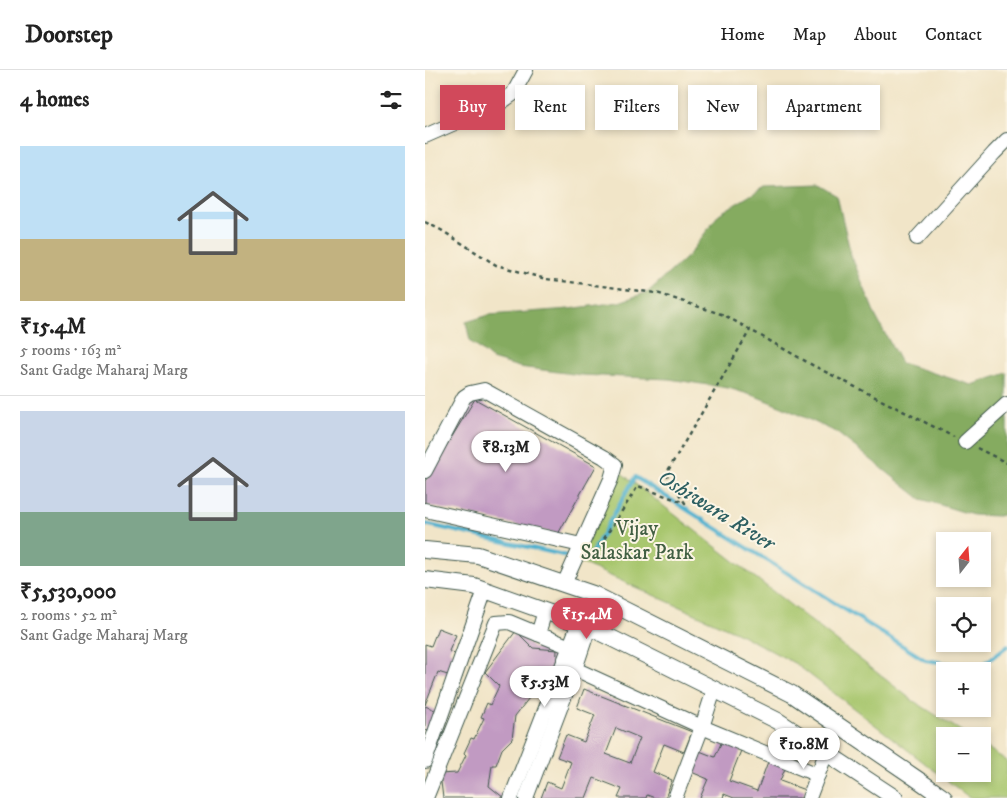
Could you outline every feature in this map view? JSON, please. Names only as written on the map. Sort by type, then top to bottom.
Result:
[{"type":"main road","points":[[425,550],[478,555],[593,594],[792,694],[944,798]]},
{"type":"main road","points":[[425,580],[474,586],[584,625],[778,721],[895,798]]},
{"type":"street","points":[[425,136],[500,103],[513,94],[526,70]]},
{"type":"street","points":[[917,238],[1007,140]]},
{"type":"street","points":[[425,470],[464,397],[470,393],[484,390],[604,457],[615,466],[580,557],[564,584]]},
{"type":"street","points":[[965,442],[1007,404]]},
{"type":"street","points":[[425,510],[580,557]]},
{"type":"street","points":[[425,761],[485,590]]},
{"type":"street","points":[[538,634],[545,611]]},
{"type":"street","points":[[426,798],[496,623],[509,622],[569,647]]},
{"type":"street","points":[[511,798],[569,647],[584,625]]},
{"type":"street","points":[[526,798],[575,669],[584,625]]},
{"type":"street","points":[[575,669],[703,728],[818,775]]},
{"type":"street","points":[[675,798],[703,728],[714,690]]},
{"type":"street","points":[[809,798],[826,753]]},
{"type":"path","points":[[425,222],[496,265],[546,279],[657,293],[724,314],[814,366],[1007,463]]},
{"type":"path","points":[[580,557],[638,486],[685,503],[666,474],[750,330]]},
{"type":"green space","points":[[818,185],[837,196],[851,255],[876,317],[901,363],[972,385],[1007,373],[1007,514],[998,516],[973,515],[921,499],[836,432],[755,396],[728,388],[669,379],[581,375],[519,367],[492,359],[470,341],[466,322],[489,315],[569,309],[619,302],[648,292],[689,255],[719,214],[764,187]]},
{"type":"green space","name":"Vijay Salaskar Park","points":[[620,472],[912,700],[936,715],[936,717],[955,727],[936,727],[936,772],[796,664],[736,632],[577,561]]},
{"type":"green space","name":"Vijay Salaskar Park","points":[[991,750],[1007,761],[1007,798],[970,798],[949,782],[991,782]]},
{"type":"building","points":[[475,399],[596,466],[558,534],[425,505],[425,481]]},
{"type":"building","points":[[438,628],[456,635],[449,651],[458,656],[451,676],[438,672],[425,705],[425,644],[431,646]]},
{"type":"building","points":[[516,631],[533,648],[557,650],[556,668],[546,675],[548,699],[532,694],[515,716],[512,739],[502,749],[496,765],[492,765],[489,786],[504,798],[443,798],[440,774],[457,773],[466,755],[464,753],[471,738],[474,739],[484,718],[481,717],[487,703],[490,705],[499,686],[485,672]]},
{"type":"building","points":[[584,689],[692,732],[684,752],[664,744],[653,772],[672,780],[665,798],[655,798],[647,795],[646,798],[618,798],[622,789],[594,778],[586,798],[541,798],[547,782],[561,788],[571,762],[557,757],[566,735],[584,742],[595,715],[577,708]],"holes":[[[616,728],[640,738],[630,763],[606,754]]]},
{"type":"building","points":[[425,706],[440,712],[433,733],[425,730]]},
{"type":"building","points":[[722,741],[742,748],[729,781],[757,791],[769,759],[786,766],[780,781],[805,790],[802,798],[734,798],[724,794],[723,798],[700,798],[708,779],[689,771],[697,750],[715,757]]},
{"type":"waterway","name":"Oshiwara River","points":[[579,558],[588,560],[635,477],[925,660],[979,668],[1007,646]]},
{"type":"waterway","name":"Oshiwara River","points":[[425,524],[572,557]]}]
